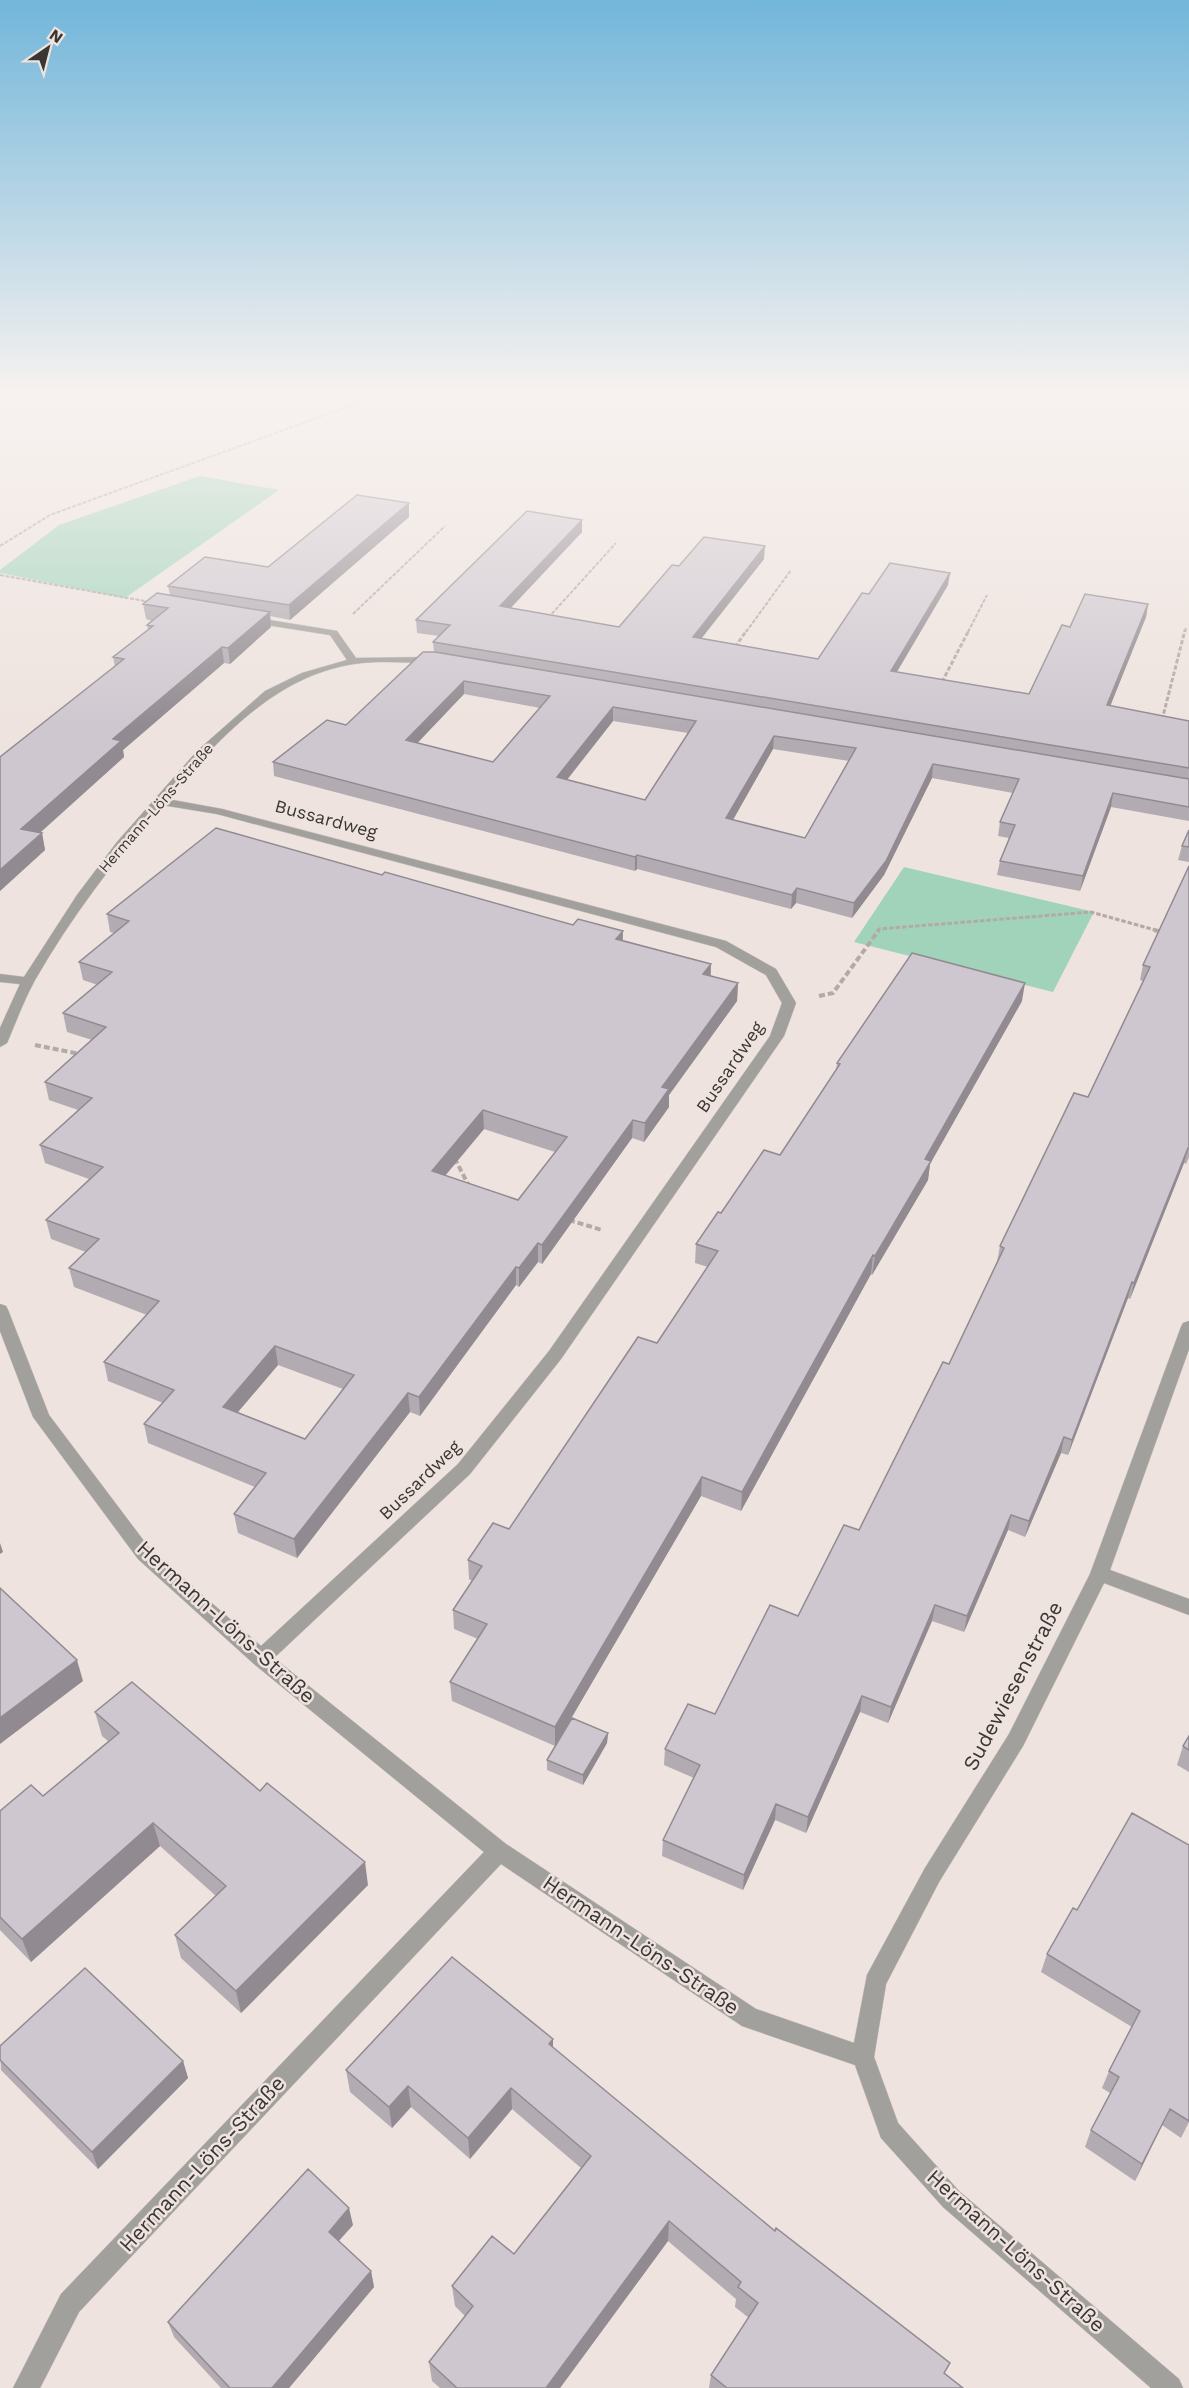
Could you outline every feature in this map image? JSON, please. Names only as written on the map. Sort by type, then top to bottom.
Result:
[{"type":"street","points":[[244,618],[333,633],[353,661]]},
{"type":"street","name":"Hermann-Löns-Straße","points":[[1,1040],[28,981],[83,895],[121,845],[201,753],[269,693],[306,675],[353,661],[447,662]]},
{"type":"street","name":"Bussardweg","points":[[159,801],[218,811],[721,944],[771,972],[789,1003],[777,1036],[555,1355],[464,1468],[261,1658]]},
{"type":"street","points":[[0,978],[28,981]]},
{"type":"street","name":"Hermann-Löns-Straße","points":[[0,1310],[41,1417],[144,1554],[261,1658],[499,1851],[750,2018],[863,2057],[889,2130],[951,2199],[1170,2388]]},
{"type":"street","name":"Sudewiesenstraße","points":[[863,2057],[875,1982],[932,1875],[1016,1740],[1099,1574],[1189,1327]]},
{"type":"street","points":[[1099,1574],[1189,1607]]},
{"type":"street","name":"Hermann-Löns-Straße","points":[[27,2388],[70,2303],[499,1851]]},
{"type":"path","points":[[0,546],[50,515],[76,505]]},
{"type":"path","points":[[333,633],[445,526]]},
{"type":"path","points":[[546,620],[616,543]]},
{"type":"path","points":[[729,656],[791,570]]},
{"type":"path","points":[[0,575],[156,603]]},
{"type":"path","points":[[938,689],[987,595]]},
{"type":"path","points":[[1161,726],[1186,627]]},
{"type":"path","points":[[789,1003],[833,993],[879,929],[1091,912],[1165,933]]},
{"type":"path","points":[[1,1040],[92,1056]]},
{"type":"path","points":[[446,1158],[456,1161],[471,1189]]},
{"type":"path","points":[[559,1217],[634,1241]]},
{"type":"green space","points":[[115,505],[257,505],[125,598],[0,573],[0,570],[59,525]]},
{"type":"green space","points":[[904,867],[1094,912],[1053,992],[854,942]]},
{"type":"building","points":[[344,505],[406,505],[289,605],[168,586],[205,557],[268,567]]},
{"type":"building","points":[[527,511],[582,520],[500,606],[619,627],[672,565],[679,566],[704,537],[765,546],[693,637],[818,659],[862,593],[869,594],[890,563],[950,573],[891,671],[1029,694],[1062,625],[1070,627],[1085,594],[1148,604],[1107,705],[1189,721],[1189,768],[433,642],[450,625],[416,620]]},
{"type":"building","points":[[157,593],[270,612],[228,648],[222,647],[113,739],[121,741],[21,829],[42,833],[0,870],[0,757],[124,659],[113,657],[153,626],[147,625],[168,608],[143,604]]},
{"type":"building","points":[[423,652],[435,652],[1189,779],[1189,807],[1113,793],[1083,876],[1000,861],[1015,825],[1000,822],[1019,779],[933,764],[886,861],[854,903],[797,888],[792,895],[637,855],[635,857],[273,762],[327,720],[346,725]],"holes":[[[464,681],[550,696],[493,762],[406,740]],[[613,707],[696,721],[645,800],[557,777]],[[774,736],[856,748],[805,838],[726,818]]]},
{"type":"building","points":[[216,828],[382,875],[385,872],[573,925],[578,919],[623,931],[616,939],[711,964],[703,974],[738,983],[662,1087],[669,1089],[645,1123],[633,1120],[542,1245],[538,1243],[519,1268],[516,1267],[419,1397],[408,1393],[294,1539],[234,1514],[266,1473],[144,1424],[174,1390],[104,1362],[159,1301],[69,1268],[99,1239],[46,1220],[103,1167],[40,1145],[92,1098],[45,1082],[106,1027],[63,1013],[112,972],[79,962],[129,921],[107,914]],"holes":[[[483,1110],[567,1137],[518,1200],[432,1171]],[[275,1346],[354,1375],[305,1439],[223,1407]]]},
{"type":"building","points":[[1189,830],[1189,847],[1182,846]]},
{"type":"building","points":[[1189,866],[1189,1148],[1134,1283],[1132,1282],[1072,1440],[1064,1437],[1029,1521],[1011,1515],[967,1616],[935,1605],[891,1707],[862,1696],[808,1817],[776,1804],[744,1875],[663,1840],[700,1765],[665,1749],[688,1704],[715,1714],[770,1605],[798,1616],[844,1525],[859,1530],[943,1362],[949,1364],[1004,1248],[1000,1246],[1074,1093],[1088,1097],[1150,967],[1143,965]]},
{"type":"building","points":[[912,953],[1025,983],[925,1159],[931,1161],[875,1256],[873,1255],[742,1492],[702,1477],[555,1727],[450,1682],[487,1624],[453,1610],[482,1566],[468,1560],[493,1523],[509,1529],[638,1337],[657,1343],[718,1251],[696,1244],[718,1212],[721,1213],[764,1150],[780,1155],[840,1064],[837,1063]]},
{"type":"building","points":[[0,1588],[77,1660],[0,1718]]},
{"type":"building","points":[[132,1682],[260,1791],[267,1783],[365,1862],[236,1991],[175,1935],[226,1886],[153,1823],[22,1939],[0,1917],[0,1811],[31,1785],[43,1796],[119,1733],[95,1712]]},
{"type":"building","points":[[572,1718],[608,1733],[583,1775],[547,1760]]},
{"type":"building","points":[[1189,1736],[1189,1750],[1183,1746]]},
{"type":"building","points":[[1132,1813],[1189,1845],[1189,2121],[1170,2109],[1142,2164],[1091,2130],[1119,2077],[1109,2071],[1140,2011],[1047,1954],[1073,1908],[1077,1910]]},
{"type":"building","points":[[452,1957],[553,2039],[549,2044],[775,2231],[776,2228],[950,2363],[944,2373],[963,2388],[727,2388],[711,2375],[758,2303],[738,2287],[741,2282],[669,2221],[546,2388],[457,2388],[429,2362],[473,2306],[452,2286],[492,2236],[514,2254],[591,2156],[511,2088],[468,2138],[408,2086],[389,2107],[346,2070]]},
{"type":"building","points":[[85,1968],[183,2061],[92,2152],[0,2060],[0,2046]]},
{"type":"building","points":[[308,2169],[349,2208],[329,2232],[371,2271],[272,2388],[230,2388],[168,2322]]}]
